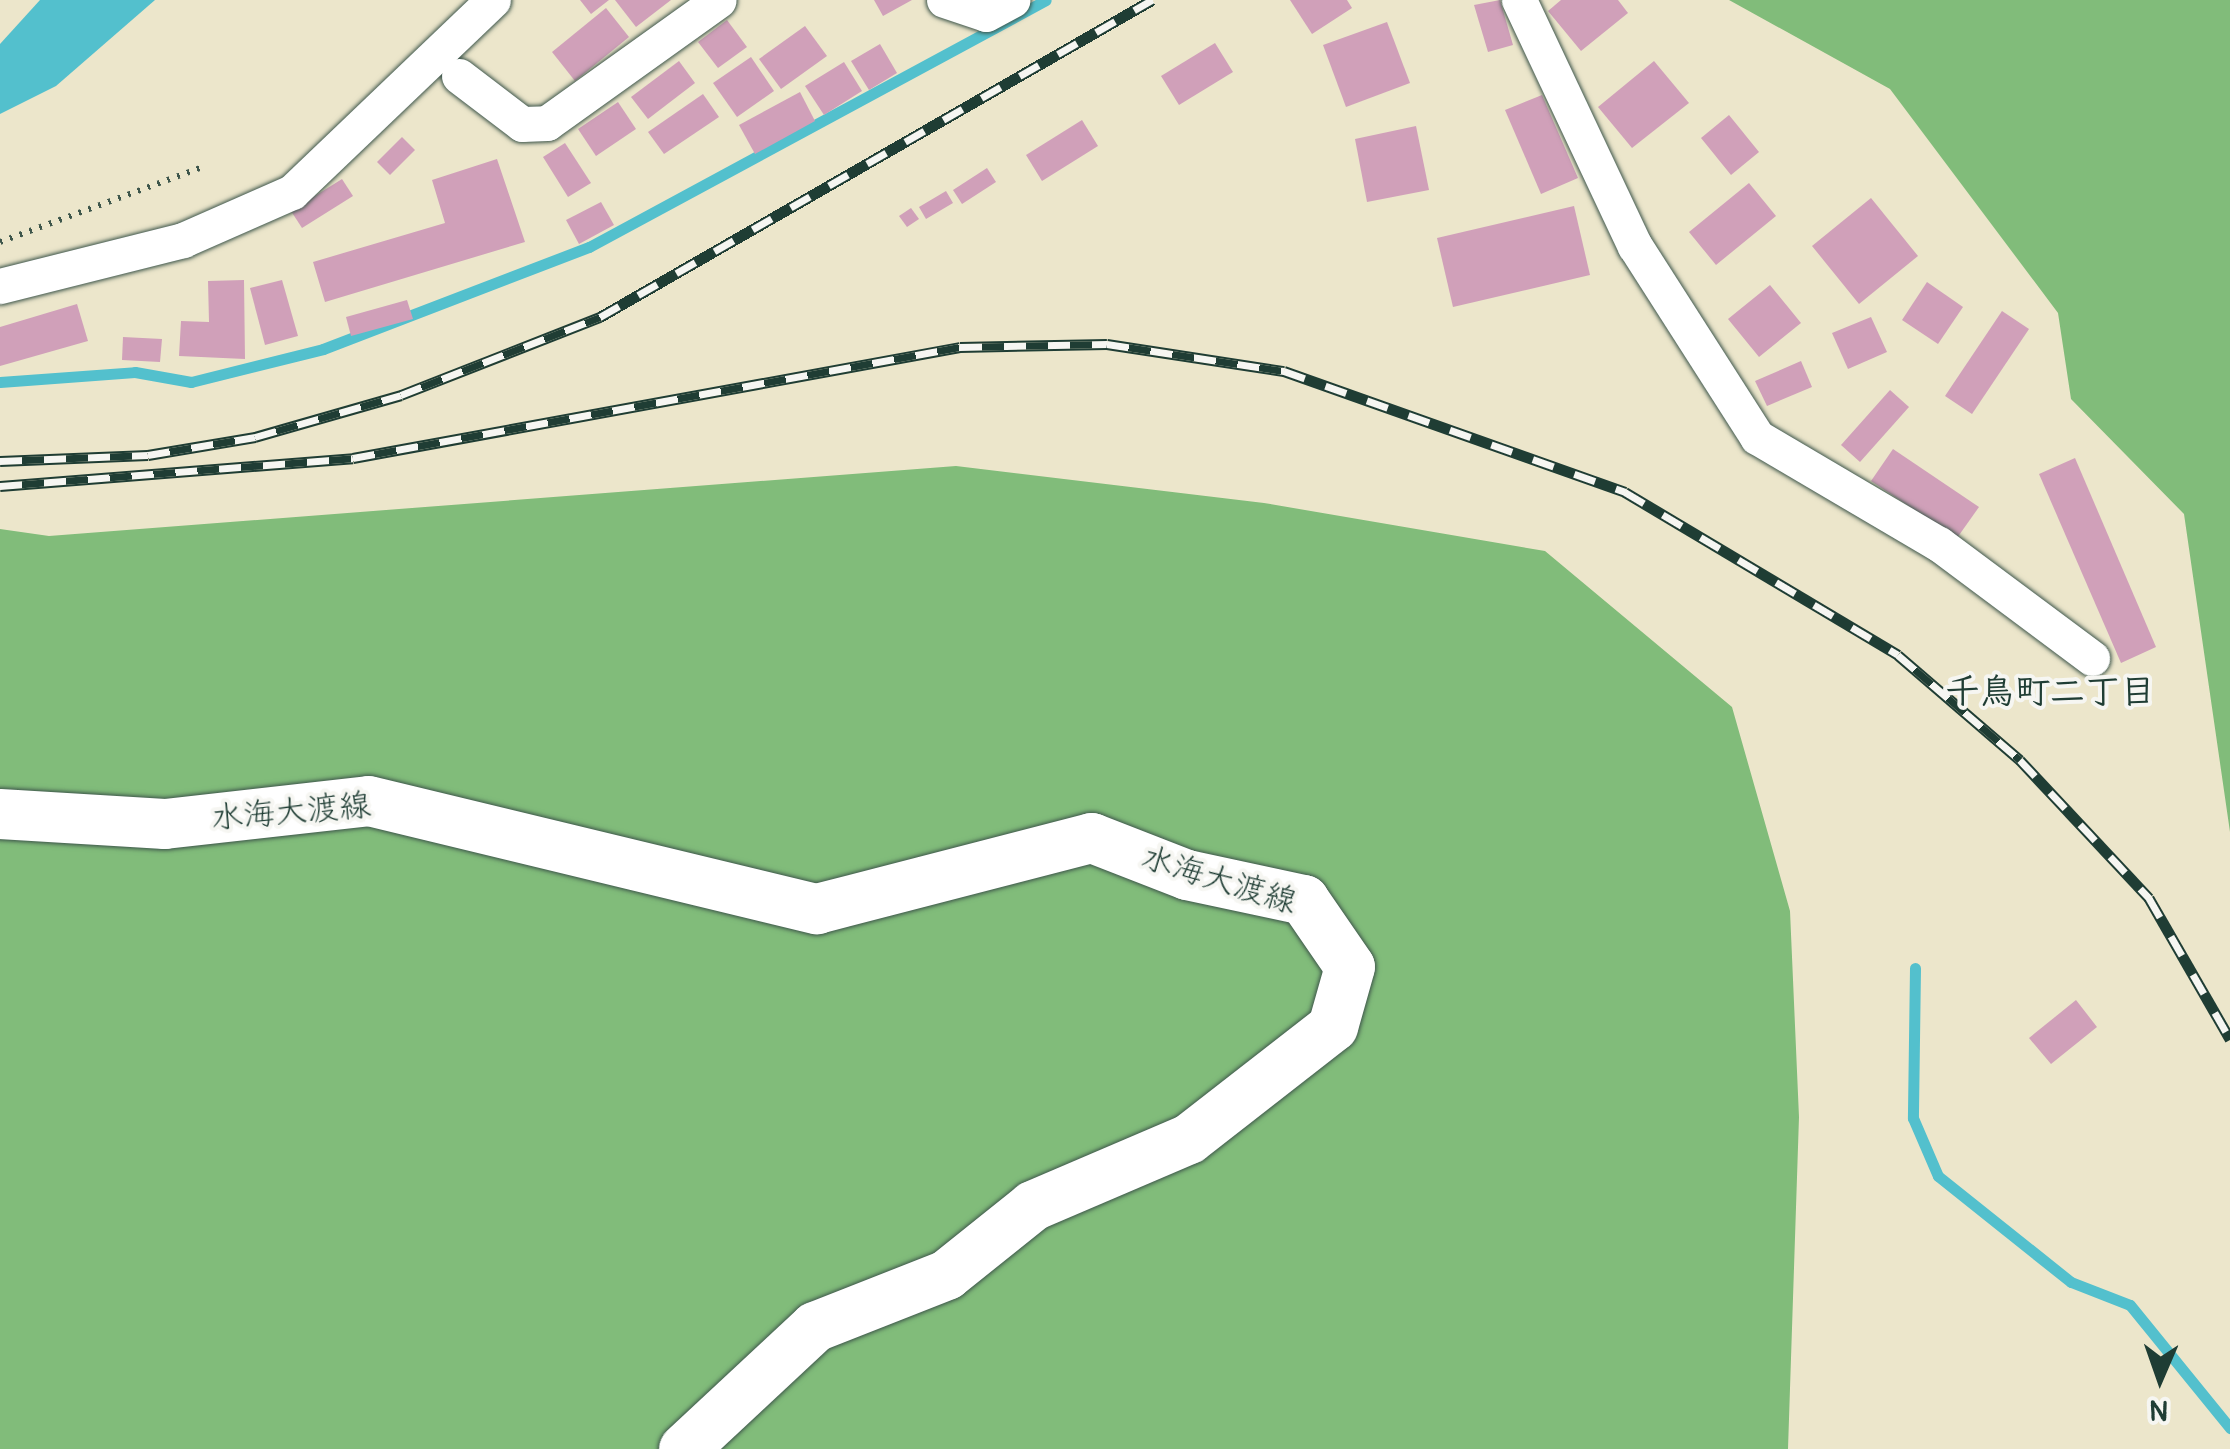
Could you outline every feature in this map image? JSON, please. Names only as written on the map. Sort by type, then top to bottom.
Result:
[{"type":"main road","name":"水海大渡線","points":[[0,814],[165,824],[368,801],[818,909],[1092,838],[1187,874],[1304,900],[1350,967],[1332,1027],[1190,1139],[1034,1206],[947,1275],[815,1327],[684,1449]]},
{"type":"street","points":[[0,286],[183,240],[292,192],[494,0]]},
{"type":"street","points":[[459,76],[522,124],[547,123],[719,0]]},
{"type":"street","points":[[944,0],[986,14],[1012,0]]},
{"type":"street","points":[[1520,0],[1635,246],[1756,438],[1939,544],[2092,658]]},
{"type":"path","points":[[0,242],[205,166]]},
{"type":"green space","points":[[1729,0],[2230,0],[2230,832],[2184,514],[2071,399],[2058,313],[1890,89]]},
{"type":"green space","points":[[956,466],[1264,503],[1545,551],[1732,707],[1790,911],[1799,1117],[1788,1449],[0,1449],[0,529],[49,536]]},
{"type":"water","points":[[40,0],[155,0],[56,86],[0,114],[0,44]]},
{"type":"building","points":[[580,0],[609,0],[591,14]]},
{"type":"building","points":[[615,0],[671,0],[636,27]]},
{"type":"building","points":[[874,0],[912,0],[883,16]]},
{"type":"building","points":[[1290,0],[1347,0],[1352,8],[1312,34]]},
{"type":"building","points":[[1500,0],[1513,45],[1488,52],[1474,5]]},
{"type":"building","points":[[1561,0],[1618,0],[1628,13],[1581,51],[1548,11]]},
{"type":"building","points":[[606,8],[629,37],[575,81],[552,52]]},
{"type":"building","points":[[727,20],[747,47],[718,68],[698,42]]},
{"type":"building","points":[[1387,22],[1410,83],[1346,107],[1323,45]]},
{"type":"building","points":[[805,26],[827,56],[781,89],[759,59]]},
{"type":"building","points":[[1215,43],[1233,72],[1179,105],[1161,76]]},
{"type":"building","points":[[880,44],[897,73],[869,90],[851,61]]},
{"type":"building","points":[[751,57],[774,91],[737,117],[713,83]]},
{"type":"building","points":[[679,61],[695,83],[648,119],[631,97]]},
{"type":"building","points":[[1654,61],[1689,103],[1632,148],[1598,107]]},
{"type":"building","points":[[844,62],[862,91],[824,115],[805,86]]},
{"type":"building","points":[[800,92],[815,121],[755,154],[739,125]]},
{"type":"building","points":[[703,94],[719,117],[664,154],[648,132]]},
{"type":"building","points":[[1542,95],[1578,178],[1541,194],[1505,110]]},
{"type":"building","points":[[618,102],[636,129],[596,156],[578,129]]},
{"type":"building","points":[[1729,115],[1759,152],[1731,175],[1701,138]]},
{"type":"building","points":[[1082,120],[1098,146],[1042,181],[1026,155]]},
{"type":"building","points":[[1416,126],[1429,190],[1367,202],[1355,139]]},
{"type":"building","points":[[402,137],[415,150],[390,175],[377,162]]},
{"type":"building","points":[[565,143],[591,183],[568,197],[543,157]]},
{"type":"building","points":[[497,159],[525,242],[325,302],[313,262],[445,223],[432,180]]},
{"type":"building","points":[[987,168],[996,182],[962,204],[953,190]]},
{"type":"building","points":[[342,179],[353,196],[302,228],[291,211]]},
{"type":"building","points":[[1749,183],[1776,216],[1716,265],[1689,232]]},
{"type":"building","points":[[946,191],[953,203],[926,219],[919,207]]},
{"type":"building","points":[[1871,198],[1918,256],[1859,304],[1812,246]]},
{"type":"building","points":[[601,202],[614,225],[579,244],[566,220]]},
{"type":"building","points":[[1574,206],[1590,275],[1453,307],[1437,238]]},
{"type":"building","points":[[911,208],[919,219],[907,227],[899,216]]},
{"type":"building","points":[[244,280],[245,359],[179,356],[181,321],[209,322],[208,281]]},
{"type":"building","points":[[282,280],[298,336],[265,345],[250,288]]},
{"type":"building","points":[[1927,282],[1963,307],[1938,344],[1902,320]]},
{"type":"building","points":[[1770,285],[1801,323],[1759,357],[1728,319]]},
{"type":"building","points":[[407,300],[413,319],[351,336],[346,317]]},
{"type":"building","points":[[77,304],[88,341],[0,366],[0,327]]},
{"type":"building","points":[[2002,311],[2029,329],[1972,414],[1945,396]]},
{"type":"building","points":[[1871,317],[1887,352],[1848,369],[1832,333]]},
{"type":"building","points":[[123,337],[162,339],[160,362],[122,360]]},
{"type":"building","points":[[1801,361],[1812,387],[1767,406],[1755,381]]},
{"type":"building","points":[[1890,390],[1909,407],[1860,462],[1841,445]]},
{"type":"building","points":[[1893,449],[1979,507],[1957,538],[1871,481]]},
{"type":"building","points":[[2075,458],[2156,647],[2121,663],[2039,474]]},
{"type":"building","points":[[2076,1000],[2097,1027],[2051,1064],[2029,1038]]},
{"type":"waterway","points":[[0,382],[135,372],[191,382],[323,349],[589,247],[1046,0]]},
{"type":"waterway","points":[[1915,968],[1913,1118],[1938,1176],[2071,1282],[2130,1305],[2230,1428]]},
{"type":"railway","points":[[0,461],[148,455],[255,437],[401,395],[600,317],[1152,0]]},
{"type":"railway","points":[[0,486],[353,458],[960,347],[1107,344],[1284,371],[1625,492],[1898,655],[2020,760],[2149,898],[2230,1039]]},
{"type":"district","name":"千鳥町二丁目","points":[[2050,692]]}]
